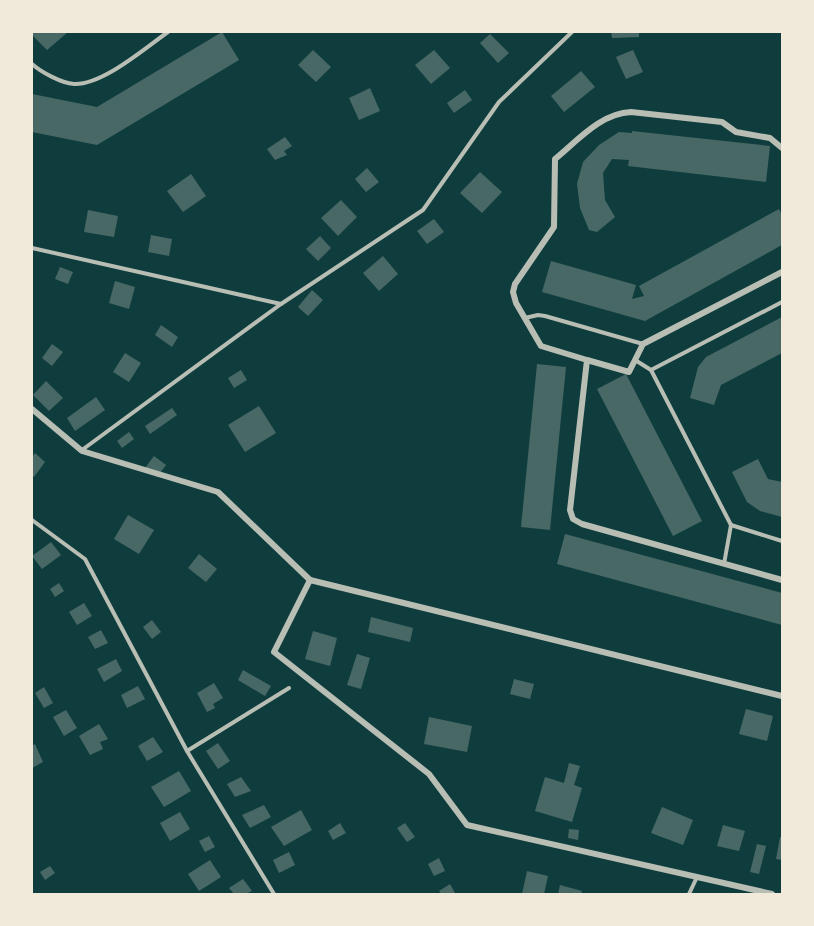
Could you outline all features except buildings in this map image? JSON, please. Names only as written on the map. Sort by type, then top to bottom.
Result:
[{"type":"street","points":[[783,148],[770,138],[736,132],[722,122],[632,112],[621,112],[608,117],[555,159],[554,227],[513,288],[513,297],[542,346],[629,372],[643,344],[783,272]]},
{"type":"street","points":[[587,360],[570,510],[573,519],[582,524],[783,580]]},
{"type":"street","points":[[32,409],[82,451],[218,492],[310,580],[783,696]]},
{"type":"street","points":[[310,580],[274,652],[429,774],[466,825],[772,894]]},
{"type":"lane","points":[[32,64],[42,73],[74,84],[104,77],[168,32]]},
{"type":"lane","points":[[82,451],[281,304],[423,210],[499,102],[572,32]]},
{"type":"lane","points":[[32,248],[281,304]]},
{"type":"lane","points":[[651,370],[783,302]]},
{"type":"lane","points":[[524,318],[544,316],[643,344]]},
{"type":"lane","points":[[635,360],[651,370],[731,525],[724,564]]},
{"type":"lane","points":[[32,520],[85,559],[187,751],[273,894]]},
{"type":"lane","points":[[731,525],[783,541]]},
{"type":"lane","points":[[187,751],[289,688]]},
{"type":"lane","points":[[689,894],[697,877]]}]
